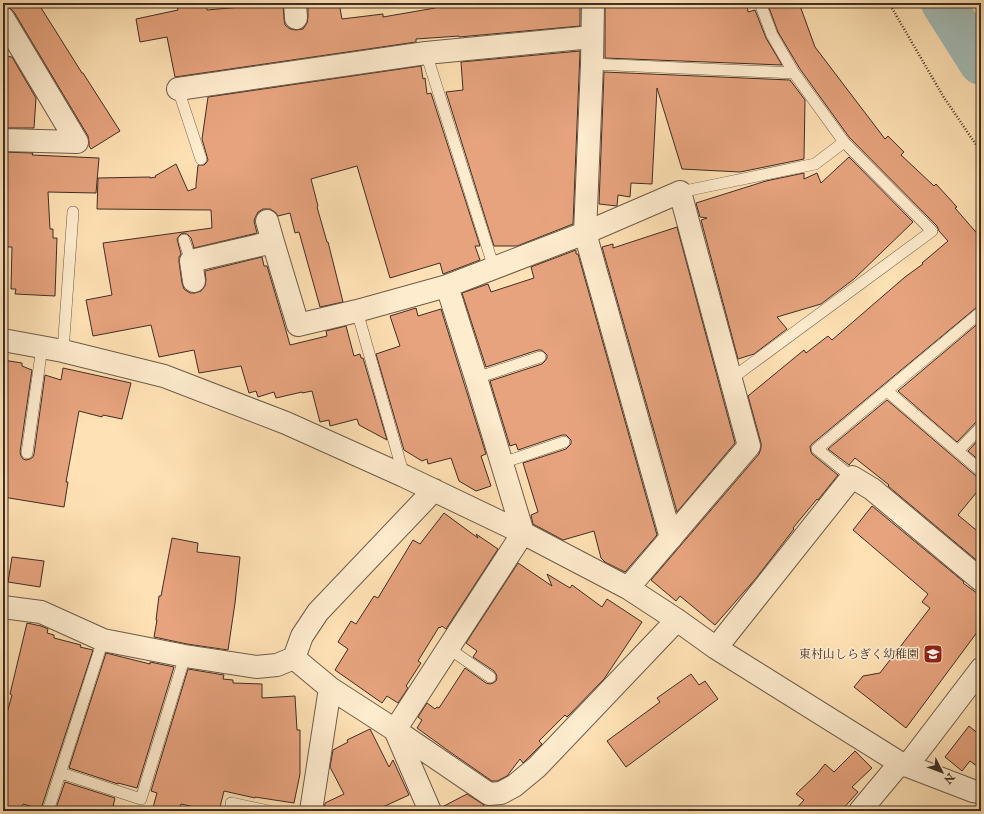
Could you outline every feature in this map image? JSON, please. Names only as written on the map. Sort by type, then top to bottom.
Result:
[{"type":"street","points":[[593,3],[585,233],[671,538]]},
{"type":"street","points":[[3,18],[77,142],[3,140]]},
{"type":"street","points":[[178,88],[426,53],[592,37]]},
{"type":"street","points":[[267,221],[298,324],[357,311],[447,286],[585,233],[680,192],[750,446],[628,588]]},
{"type":"street","points":[[192,271],[273,242]]},
{"type":"street","points":[[395,730],[523,533],[447,286]]},
{"type":"street","points":[[3,340],[63,351],[164,376],[286,423],[404,476],[523,533],[628,588],[716,648],[904,764],[973,791],[981,792]]},
{"type":"street","points":[[716,648],[852,477],[872,489],[980,577]]},
{"type":"street","points":[[3,607],[41,612],[103,640],[185,656],[256,667],[277,665],[294,658],[302,636],[318,612],[434,490]]},
{"type":"street","points":[[294,658],[330,688],[489,794],[501,793],[514,786],[536,767],[677,620]]},
{"type":"street","points":[[860,811],[904,764],[981,669]]},
{"type":"street","points":[[311,811],[330,688]]},
{"type":"street","points":[[395,730],[430,811]]},
{"type":"lane","points":[[731,378],[932,231],[844,142],[794,73],[772,35],[760,3]]},
{"type":"lane","points":[[426,53],[494,268]]},
{"type":"lane","points":[[592,64],[794,73]]},
{"type":"lane","points":[[178,88],[201,159]]},
{"type":"lane","points":[[680,192],[815,164],[844,142]]},
{"type":"lane","points":[[63,351],[73,212]]},
{"type":"lane","points":[[184,240],[192,271]]},
{"type":"lane","points":[[357,311],[404,476]]},
{"type":"lane","points":[[852,477],[818,449],[981,312]]},
{"type":"lane","points":[[27,453],[42,347]]},
{"type":"lane","points":[[476,378],[540,357]]},
{"type":"lane","points":[[887,391],[981,471]]},
{"type":"lane","points":[[958,451],[981,428]]},
{"type":"lane","points":[[502,463],[564,442]]},
{"type":"lane","points":[[48,811],[103,640]]},
{"type":"lane","points":[[448,648],[490,677]]},
{"type":"lane","points":[[61,773],[141,799],[185,656]]},
{"type":"lane","points":[[231,802],[269,811]]},
{"type":"path","points":[[889,3],[943,96],[981,152]]},
{"type":"building","points":[[7,3],[38,3],[120,131],[91,149],[89,146],[88,136],[14,12]]},
{"type":"building","points":[[177,3],[206,3],[207,10],[252,6],[252,3],[283,3],[285,25],[290,29],[296,30],[303,29],[307,23],[308,3],[339,3],[342,19],[383,14],[383,17],[435,8],[434,3],[580,3],[580,26],[459,37],[416,39],[416,42],[175,77],[167,37],[140,42],[136,19],[178,10]]},
{"type":"building","points":[[605,3],[747,3],[748,12],[755,10],[766,38],[782,65],[605,58]]},
{"type":"building","points":[[775,3],[799,3],[815,47],[885,139],[888,136],[904,152],[901,155],[934,186],[936,184],[957,207],[955,208],[981,238],[981,305],[812,444],[810,447],[812,454],[838,475],[793,528],[794,529],[757,577],[715,625],[680,596],[676,601],[651,580],[759,454],[761,443],[748,396],[804,350],[806,353],[828,336],[832,340],[905,277],[923,264],[922,263],[948,241],[939,231],[937,226],[849,137],[800,69],[778,32],[768,5]]},
{"type":"building","points":[[580,51],[573,224],[517,246],[494,246],[446,92],[463,90],[461,62]]},
{"type":"building","points":[[3,56],[12,57],[36,98],[34,128],[3,128]]},
{"type":"building","points":[[421,66],[423,79],[425,78],[427,94],[431,93],[480,246],[475,246],[480,260],[443,274],[440,263],[390,278],[357,166],[311,179],[317,207],[328,242],[343,302],[320,307],[299,232],[295,233],[290,213],[278,216],[270,209],[263,209],[258,212],[254,221],[257,233],[194,248],[191,238],[185,233],[181,234],[177,239],[181,254],[179,257],[179,262],[182,283],[184,289],[190,293],[201,291],[205,286],[205,271],[262,257],[264,266],[267,266],[290,345],[327,336],[326,331],[346,326],[354,356],[360,354],[361,358],[363,358],[387,440],[359,425],[357,419],[330,426],[329,420],[320,422],[312,391],[276,398],[274,392],[258,397],[256,391],[249,393],[241,366],[199,373],[194,350],[159,357],[151,325],[93,336],[86,300],[112,295],[103,243],[212,228],[211,210],[97,209],[98,178],[156,177],[155,176],[176,164],[188,191],[196,188],[198,165],[204,165],[208,160],[202,139],[208,97]]},
{"type":"building","points":[[604,72],[790,80],[805,100],[804,159],[740,172],[682,169],[657,88],[652,184],[631,183],[630,197],[618,195],[617,206],[599,204]]},
{"type":"building","points":[[3,152],[99,158],[96,193],[48,192],[50,229],[53,229],[53,238],[57,238],[55,296],[15,294],[16,289],[11,289],[12,247],[3,247]]},
{"type":"building","points":[[849,157],[913,222],[854,279],[821,304],[777,317],[787,329],[754,354],[738,359],[701,220],[707,218],[700,217],[696,203],[766,181],[804,173],[804,179],[817,173],[821,183]]},
{"type":"building","points":[[677,227],[735,443],[677,512],[602,247],[613,244],[613,248]]},
{"type":"building","points":[[576,250],[657,535],[625,572],[605,562],[601,558],[594,531],[563,540],[533,524],[531,515],[538,512],[523,463],[566,449],[571,444],[571,440],[566,435],[562,435],[518,450],[516,444],[510,446],[490,381],[542,364],[547,358],[547,355],[541,350],[538,350],[486,367],[462,293],[488,284],[491,292],[534,278],[531,267]]},
{"type":"building","points":[[416,308],[418,316],[441,309],[486,454],[481,456],[491,486],[476,491],[459,481],[451,458],[428,464],[427,459],[422,461],[404,450],[376,354],[400,346],[390,316]]},
{"type":"building","points":[[981,321],[981,420],[976,422],[957,442],[898,391]]},
{"type":"building","points":[[3,360],[22,363],[22,366],[32,370],[20,452],[23,459],[26,460],[33,457],[34,454],[45,375],[61,380],[63,368],[131,383],[122,419],[103,415],[102,417],[79,411],[66,482],[68,482],[64,507],[3,497]]},
{"type":"building","points":[[887,400],[976,476],[981,478],[981,487],[958,515],[981,534],[980,563],[855,458],[849,465],[828,449]]},
{"type":"building","points":[[981,437],[981,462],[968,451]]},
{"type":"building","points":[[872,506],[964,582],[963,583],[981,596],[981,627],[906,728],[854,687],[863,676],[880,673],[930,608],[922,602],[928,594],[853,530]]},
{"type":"building","points":[[444,513],[478,538],[476,534],[498,549],[446,629],[442,626],[440,628],[439,627],[418,661],[421,663],[406,686],[408,688],[398,703],[387,696],[382,703],[335,670],[348,649],[338,642],[351,621],[356,624],[374,596],[378,598],[413,540],[420,544]]},
{"type":"building","points":[[172,538],[198,543],[197,552],[240,557],[228,650],[154,637],[159,596],[161,596]]},
{"type":"building","points":[[12,557],[44,561],[40,587],[8,582]]},
{"type":"building","points":[[518,563],[552,586],[547,574],[570,588],[572,585],[602,607],[607,599],[642,622],[604,679],[567,717],[565,715],[539,741],[542,744],[523,763],[520,759],[507,776],[497,781],[492,781],[417,728],[422,720],[418,717],[427,703],[435,709],[437,707],[439,708],[465,668],[486,683],[490,684],[496,681],[497,677],[494,671],[473,657],[477,651],[466,643]]},
{"type":"building","points":[[27,623],[48,629],[47,633],[54,635],[54,638],[81,645],[80,647],[93,650],[41,809],[23,804],[20,811],[3,811],[3,727],[12,695],[10,694]]},
{"type":"building","points":[[106,653],[150,664],[150,662],[174,667],[137,788],[118,784],[69,768]]},
{"type":"building","points":[[188,669],[224,675],[223,679],[233,680],[233,683],[262,684],[262,698],[295,696],[297,730],[300,730],[300,774],[294,803],[255,798],[224,791],[219,811],[181,804],[179,811],[152,811],[157,793],[151,791]]},
{"type":"building","points":[[691,674],[699,685],[705,681],[718,699],[626,767],[607,741],[660,702],[657,698]]},
{"type":"building","points":[[969,726],[981,736],[981,769],[970,761],[962,771],[945,757]]},
{"type":"building","points":[[370,729],[389,767],[393,760],[409,795],[374,811],[324,811],[325,803],[344,794],[330,767],[333,750],[348,742],[347,740]]},
{"type":"building","points":[[855,751],[872,768],[852,787],[858,792],[841,811],[794,811],[804,800],[796,794],[825,764],[834,772]]},
{"type":"building","points":[[65,782],[115,798],[112,811],[55,811]]},
{"type":"building","points":[[467,794],[484,805],[479,811],[442,811],[442,807]]},
{"type":"waterway","points":[[943,3],[981,63]]},
{"type":"place","name":"東村山しらぎく幼稚園","points":[[933,654]]}]
